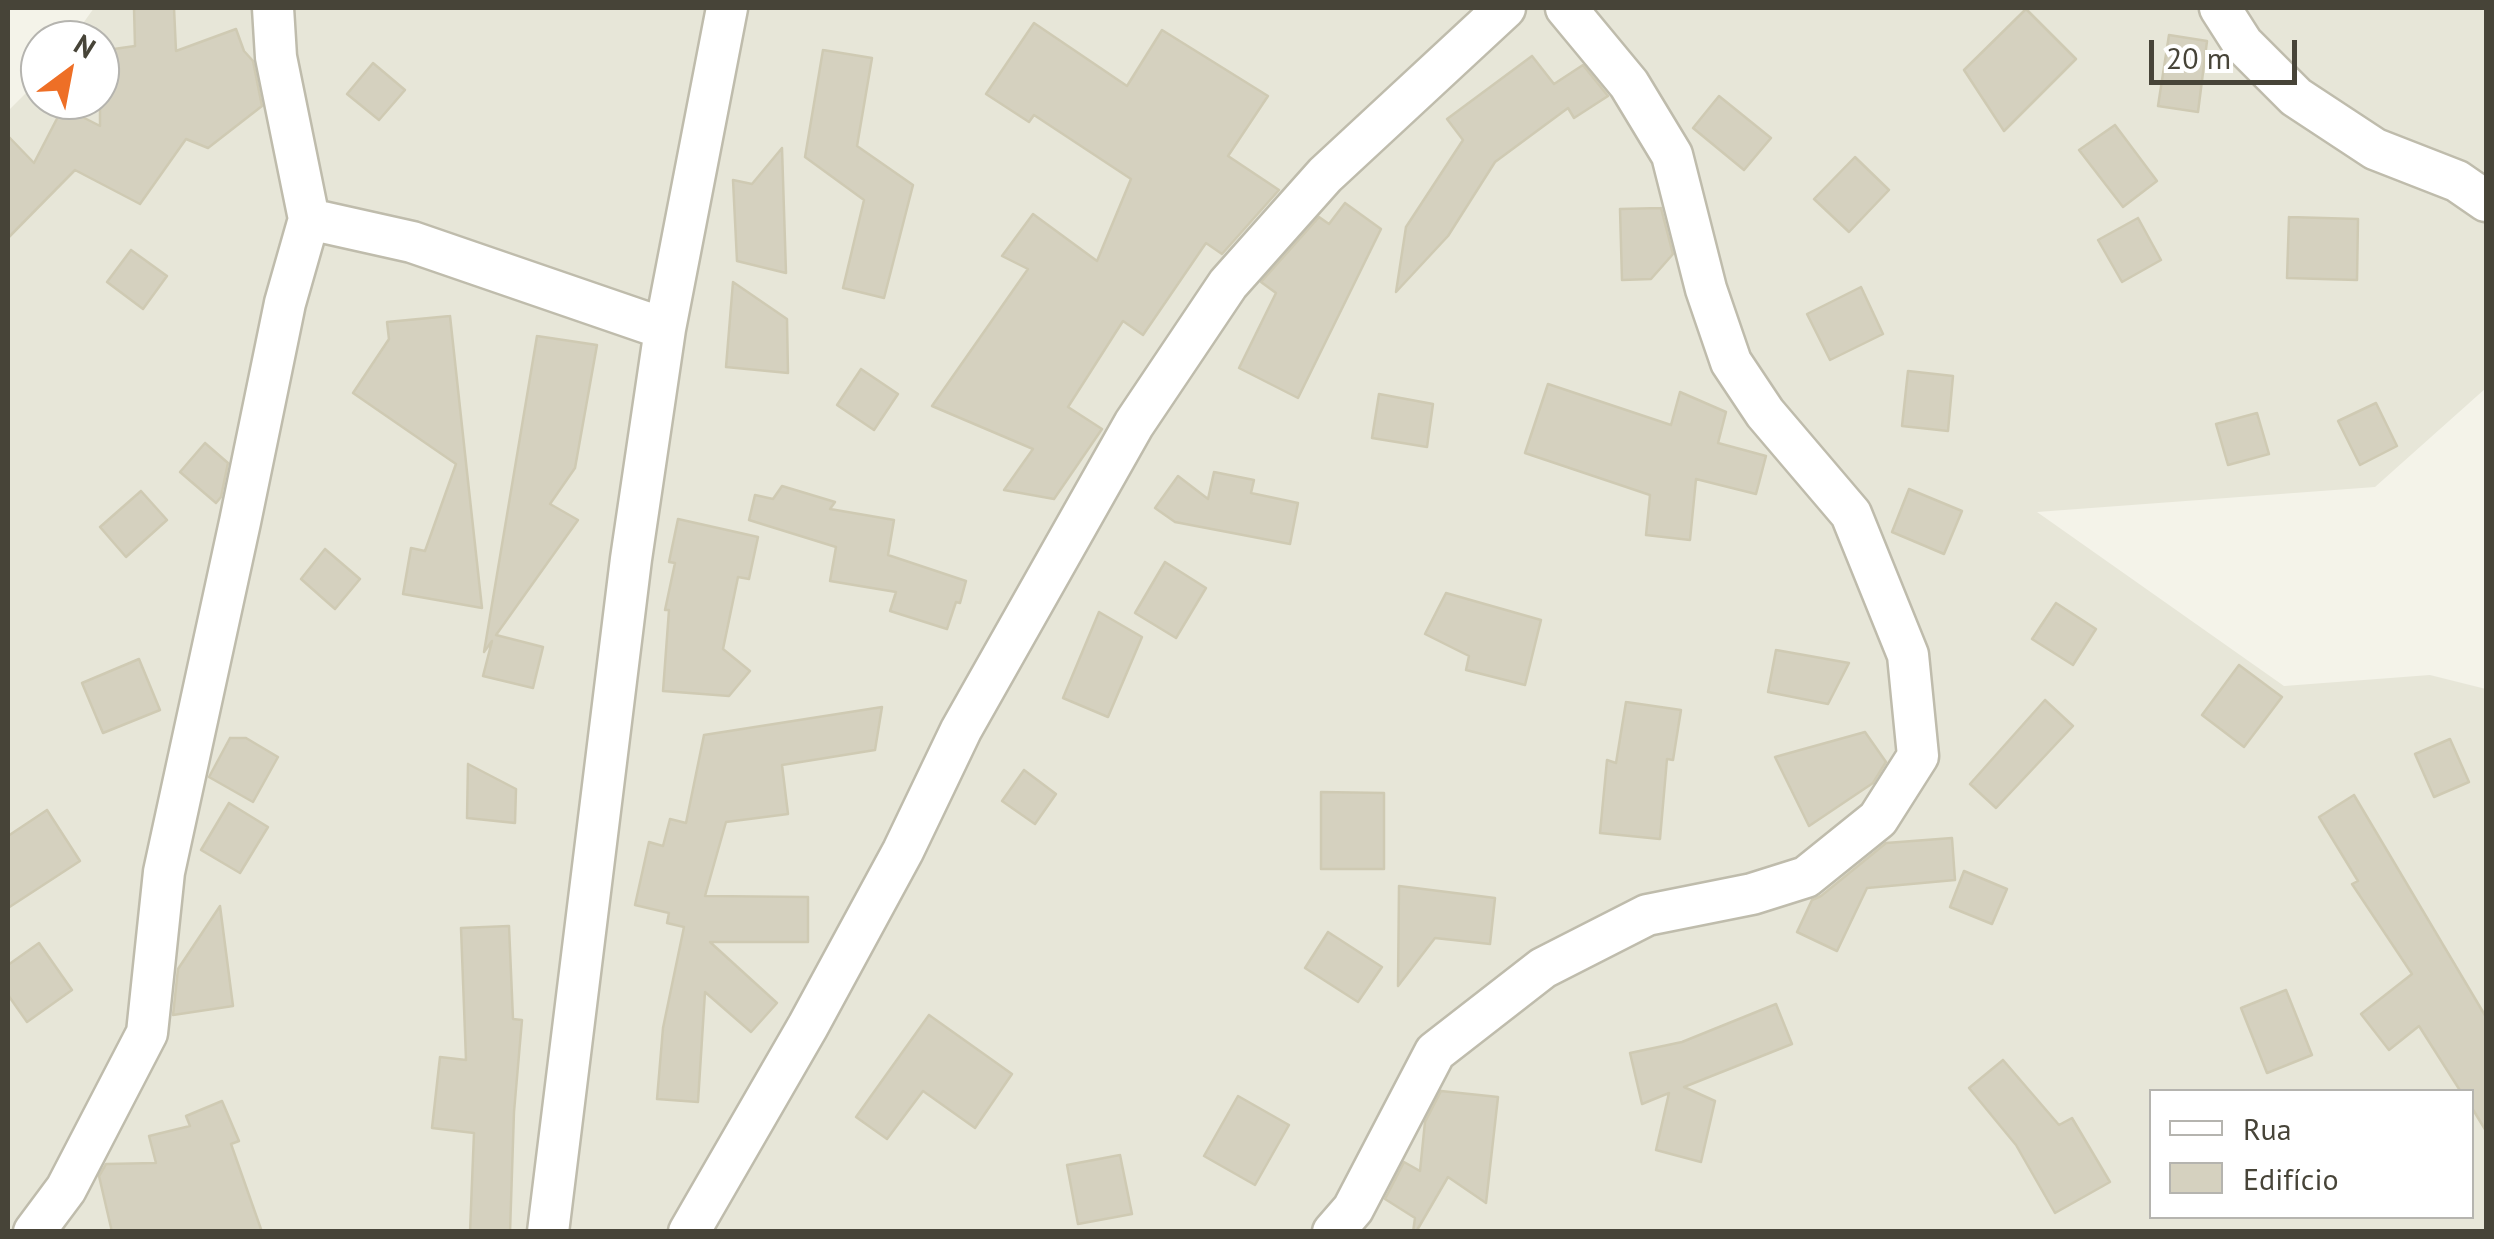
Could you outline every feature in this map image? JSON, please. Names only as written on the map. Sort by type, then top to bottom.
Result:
[{"type":"street","points":[[34,1232],[66,1189],[147,1032],[164,872],[285,302],[310,219],[276,57],[273,8]]},
{"type":"street","points":[[548,1232],[631,560],[666,330],[727,8]]},
{"type":"street","points":[[689,1232],[808,1026],[903,851],[961,730],[1134,424],[1228,284],[1326,175],[1505,8]]},
{"type":"street","points":[[1333,1232],[1353,1209],[1435,1052],[1543,968],[1648,915],[1752,894],[1806,876],[1878,819],[1918,756],[1908,655],[1851,514],[1765,413],[1731,362],[1706,289],[1672,155],[1629,84],[1566,8]]},
{"type":"street","points":[[2220,8],[2243,44],[2296,97],[2375,149],[2457,181],[2486,201]]},
{"type":"street","points":[[310,219],[412,242],[666,330]]},
{"type":"shaded area","points":[[94,8],[2486,8],[2486,388],[2375,487],[2037,512],[2284,686],[2430,675],[2486,689],[2486,1231],[8,1232],[8,111],[20,99],[20,120],[120,120],[120,20],[85,20]]},
{"type":"building","points":[[134,8],[174,8],[176,51],[236,29],[244,51],[253,61],[262,106],[208,148],[186,139],[140,204],[75,170],[8,238],[8,136],[34,163],[56,120],[88,120],[100,126],[100,120],[120,120],[120,48],[135,46]]},
{"type":"building","points":[[2026,9],[2076,59],[2004,131],[1964,70]]},
{"type":"building","points":[[1034,23],[1127,86],[1162,30],[1268,96],[1228,156],[1279,190],[1222,254],[1206,243],[1143,335],[1123,321],[1068,407],[1102,429],[1054,499],[1004,490],[1033,449],[932,406],[1028,269],[1002,256],[1033,214],[1097,261],[1131,179],[1034,115],[1029,122],[986,94]]},
{"type":"building","points":[[2169,35],[2207,41],[2198,112],[2158,106]]},
{"type":"building","points":[[823,50],[872,58],[857,146],[913,185],[884,298],[843,288],[864,200],[805,157]]},
{"type":"building","points":[[1532,56],[1554,84],[1583,65],[1608,96],[1574,118],[1568,108],[1495,162],[1448,236],[1396,292],[1406,227],[1463,140],[1447,119]]},
{"type":"building","points":[[373,63],[405,90],[379,120],[347,94]]},
{"type":"building","points":[[1719,96],[1771,138],[1744,170],[1693,128]]},
{"type":"building","points":[[2115,125],[2157,181],[2123,207],[2079,150]]},
{"type":"building","points":[[782,148],[786,273],[737,261],[733,180],[752,184]]},
{"type":"building","points":[[1855,157],[1889,190],[1849,232],[1814,199]]},
{"type":"building","points":[[1345,203],[1381,229],[1298,398],[1239,368],[1276,293],[1261,282],[1319,217],[1329,224]]},
{"type":"building","points":[[1661,208],[1673,254],[1651,279],[1622,280],[1620,209]]},
{"type":"building","points":[[2289,217],[2358,219],[2357,280],[2287,278]]},
{"type":"building","points":[[2138,218],[2161,260],[2122,282],[2098,240]]},
{"type":"building","points":[[131,250],[167,276],[143,309],[107,282]]},
{"type":"building","points":[[733,282],[787,319],[788,373],[726,367]]},
{"type":"building","points":[[1861,287],[1883,334],[1830,360],[1807,314]]},
{"type":"building","points":[[450,316],[482,608],[403,594],[411,548],[425,551],[456,464],[353,393],[389,339],[387,322]]},
{"type":"building","points":[[537,336],[597,345],[575,468],[550,504],[578,520],[496,635],[543,647],[533,688],[483,676],[492,641],[484,652]]},
{"type":"building","points":[[861,369],[898,394],[874,430],[837,405]]},
{"type":"building","points":[[1908,371],[1953,376],[1948,431],[1902,426]]},
{"type":"building","points":[[1548,384],[1671,425],[1680,392],[1726,412],[1718,443],[1766,456],[1756,494],[1696,479],[1690,540],[1646,535],[1650,495],[1525,453]]},
{"type":"building","points":[[1379,394],[1433,404],[1427,447],[1372,438]]},
{"type":"building","points":[[2376,403],[2397,446],[2360,465],[2338,421]]},
{"type":"building","points":[[2257,413],[2269,454],[2228,465],[2216,424]]},
{"type":"building","points":[[205,443],[228,463],[221,497],[216,503],[180,472]]},
{"type":"building","points":[[1214,472],[1254,480],[1251,493],[1298,503],[1290,544],[1175,522],[1155,508],[1178,476],[1208,499]]},
{"type":"building","points":[[782,486],[835,502],[830,509],[894,520],[888,555],[966,581],[947,629],[890,611],[896,592],[830,581],[836,547],[749,520],[755,495],[773,499]]},
{"type":"building","points":[[1909,489],[1962,511],[1944,554],[1892,532]]},
{"type":"building","points":[[141,491],[167,520],[126,557],[100,527]]},
{"type":"building","points":[[678,519],[758,537],[749,579],[738,577],[723,649],[750,671],[729,696],[663,691],[669,610],[665,610],[675,563],[669,562]]},
{"type":"building","points":[[325,549],[360,579],[335,609],[301,579]]},
{"type":"building","points":[[1165,562],[1206,588],[1176,638],[1135,613]]},
{"type":"building","points":[[1446,593],[1541,620],[1525,685],[1466,670],[1469,656],[1425,634]]},
{"type":"building","points":[[2056,603],[2096,629],[2073,665],[2032,639]]},
{"type":"building","points":[[1099,612],[1142,637],[1108,717],[1063,698]]},
{"type":"building","points":[[1776,650],[1849,663],[1828,704],[1768,692]]},
{"type":"building","points":[[139,659],[160,710],[103,733],[82,683]]},
{"type":"building","points":[[2239,665],[2282,697],[2244,747],[2202,715]]},
{"type":"building","points":[[2045,700],[2073,726],[1996,808],[1970,784]]},
{"type":"building","points":[[1626,702],[1681,710],[1673,760],[1667,759],[1660,839],[1600,833],[1607,760],[1616,763]]},
{"type":"building","points":[[882,707],[875,750],[782,765],[788,814],[726,822],[705,896],[808,897],[808,942],[710,942],[777,1003],[751,1032],[705,992],[698,1102],[657,1099],[663,1028],[684,927],[667,923],[669,913],[635,905],[649,842],[663,846],[670,819],[686,823],[704,735]]},
{"type":"building","points":[[1865,732],[1886,762],[1873,783],[1809,826],[1775,757]]},
{"type":"building","points":[[230,738],[246,738],[278,757],[253,802],[209,777]]},
{"type":"building","points":[[2450,739],[2469,782],[2434,797],[2415,754]]},
{"type":"building","points":[[468,764],[516,789],[515,823],[467,818]]},
{"type":"building","points":[[1024,770],[1056,794],[1035,824],[1002,801]]},
{"type":"building","points":[[1321,792],[1384,793],[1384,869],[1321,869]]},
{"type":"building","points":[[2354,795],[2486,1017],[2486,1131],[2474,1111],[2474,1089],[2459,1089],[2419,1026],[2389,1050],[2361,1014],[2412,974],[2352,884],[2358,881],[2319,817]]},
{"type":"building","points":[[229,803],[268,827],[240,873],[201,850]]},
{"type":"building","points":[[47,810],[80,861],[8,908],[8,836]]},
{"type":"building","points":[[1952,838],[1955,880],[1867,888],[1837,951],[1797,932],[1812,900],[1886,843]]},
{"type":"building","points":[[1964,871],[2007,889],[1992,924],[1950,907]]},
{"type":"building","points":[[1399,886],[1495,898],[1490,944],[1435,938],[1398,986]]},
{"type":"building","points":[[220,906],[233,1006],[173,1015],[178,969]]},
{"type":"building","points":[[509,926],[513,1019],[522,1020],[510,1232],[470,1232],[474,1133],[432,1128],[440,1057],[466,1060],[461,928]]},
{"type":"building","points":[[1328,932],[1382,967],[1358,1002],[1305,968]]},
{"type":"building","points":[[39,943],[72,990],[27,1022],[8,995],[8,965]]},
{"type":"building","points":[[2286,990],[2312,1055],[2267,1073],[2241,1008]]},
{"type":"building","points":[[1776,1004],[1792,1044],[1684,1087],[1715,1101],[1701,1162],[1656,1150],[1669,1093],[1642,1104],[1630,1053],[1682,1042]]},
{"type":"building","points":[[929,1015],[1012,1074],[975,1128],[923,1091],[887,1139],[856,1117]]},
{"type":"building","points":[[2003,1060],[2059,1125],[2072,1118],[2110,1182],[2055,1213],[2016,1145],[1969,1088]]},
{"type":"building","points":[[1441,1091],[1498,1097],[1486,1203],[1448,1177],[1413,1232],[1415,1218],[1385,1199],[1404,1162],[1420,1171],[1425,1122]]},
{"type":"building","points":[[1238,1096],[1289,1125],[1255,1185],[1204,1156]]},
{"type":"building","points":[[222,1101],[239,1141],[231,1144],[262,1232],[112,1232],[99,1176],[106,1164],[156,1163],[149,1136],[190,1126],[186,1116]]},
{"type":"building","points":[[1120,1155],[1132,1214],[1078,1224],[1067,1165]]}]
